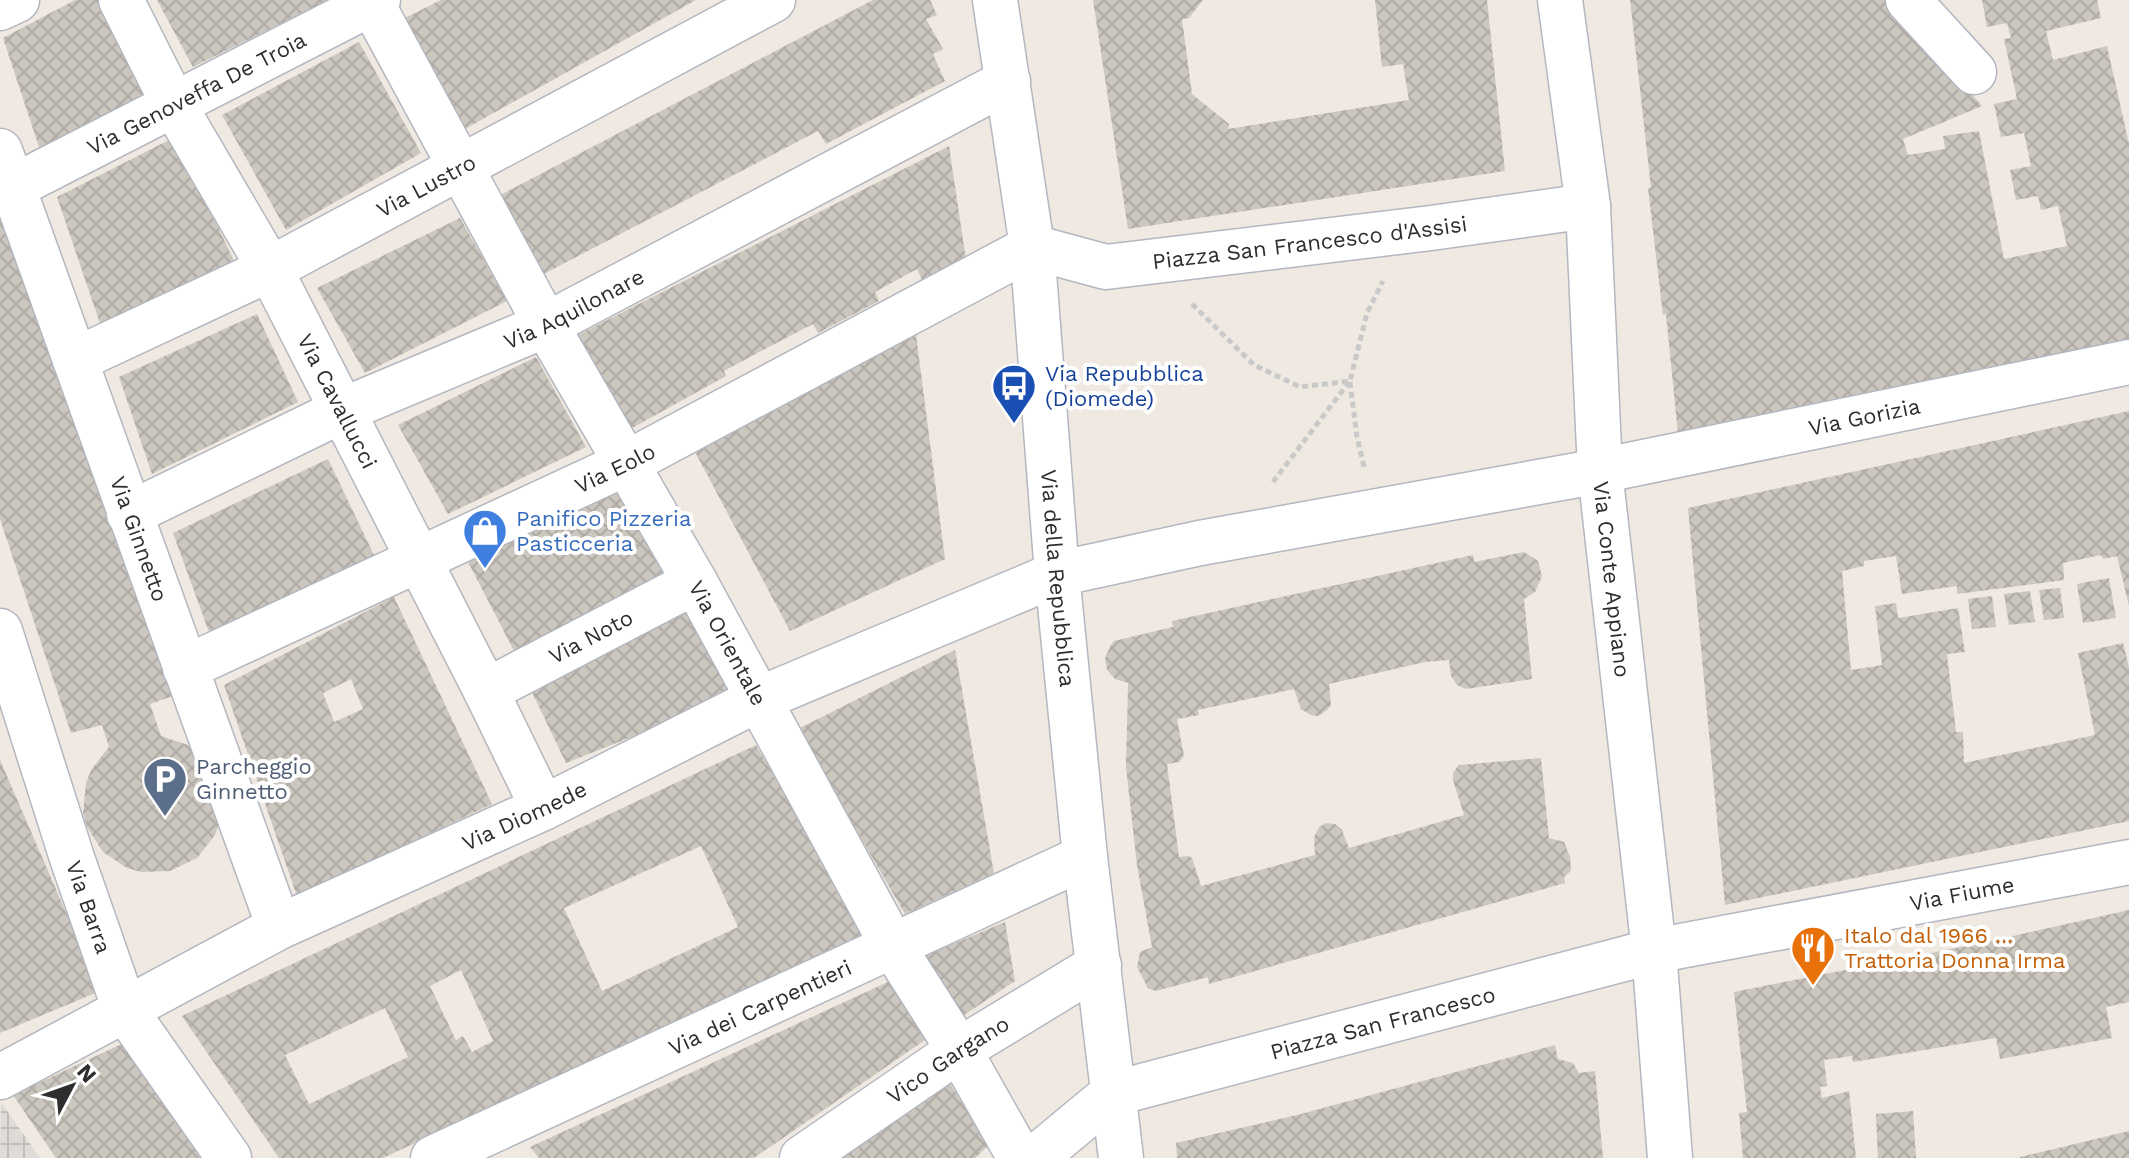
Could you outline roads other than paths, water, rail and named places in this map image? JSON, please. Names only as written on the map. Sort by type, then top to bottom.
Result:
[{"type":"street","points":[[0,8],[17,0]]},
{"type":"street","name":"Via Cavallucci","points":[[121,0],[174,105],[270,269],[543,808]]},
{"type":"street","name":"Via Lustro","points":[[75,360],[270,269],[773,0]]},
{"type":"street","name":"Via della Repubblica","points":[[995,0],[1032,247],[1057,574],[1085,857],[1121,1158]]},
{"type":"street","name":"Via Conte Appiano","points":[[1560,0],[1588,206],[1600,471],[1654,951],[1670,1158]]},
{"type":"street","points":[[1908,0],[1974,72]]},
{"type":"street","name":"Via Genoveffa De Troia","points":[[7,169],[174,105],[373,1]]},
{"type":"street","name":"Via Orientale","points":[[373,1],[459,167],[546,325],[695,582],[894,948],[959,1050],[1020,1158]]},
{"type":"street","name":"Via Aquilonare","points":[[129,514],[343,410],[546,325],[1008,81]]},
{"type":"street","name":"Via Ginnetto","points":[[7,169],[279,927]]},
{"type":"street","name":"Piazza San Francesco d'Assisi","points":[[1032,247],[1106,267],[1588,206]]},
{"type":"street","name":"Via Eolo","points":[[185,668],[627,463],[1032,247]]},
{"type":"street","name":"Via Gorizia","points":[[1600,471],[2129,362]]},
{"type":"street","points":[[1057,574],[1200,543],[1600,471]]},
{"type":"street","name":"Via Diomede","points":[[0,1077],[279,927],[543,808],[757,700],[1057,574]]},
{"type":"street","name":"Via Noto","points":[[486,691],[695,582]]},
{"type":"street","name":"Via Barra","points":[[0,631],[72,858],[125,1010],[229,1158]]},
{"type":"street","name":"Via dei Carpentieri","points":[[433,1158],[510,1142],[894,948],[1085,857]]},
{"type":"street","name":"Via Fiume","points":[[1654,951],[2129,862]]},
{"type":"street","name":"Piazza San Francesco","points":[[1112,1094],[1654,951]]},
{"type":"street","name":"Vico Gargano","points":[[802,1158],[959,1050],[1099,965]]},
{"type":"street","points":[[1035,1158],[1112,1094]]},
{"type":"place","name":"Via Repubblica (Diomede)","points":[[1014,425]]},
{"type":"place","name":"Panifico Pizzeria Pasticceria","points":[[485,570]]},
{"type":"place","name":"Parcheggio Ginnetto","points":[[165,818]]},
{"type":"place","name":"Italo dal 1966 ... Trattoria Donna Irma","points":[[1813,987]]}]
